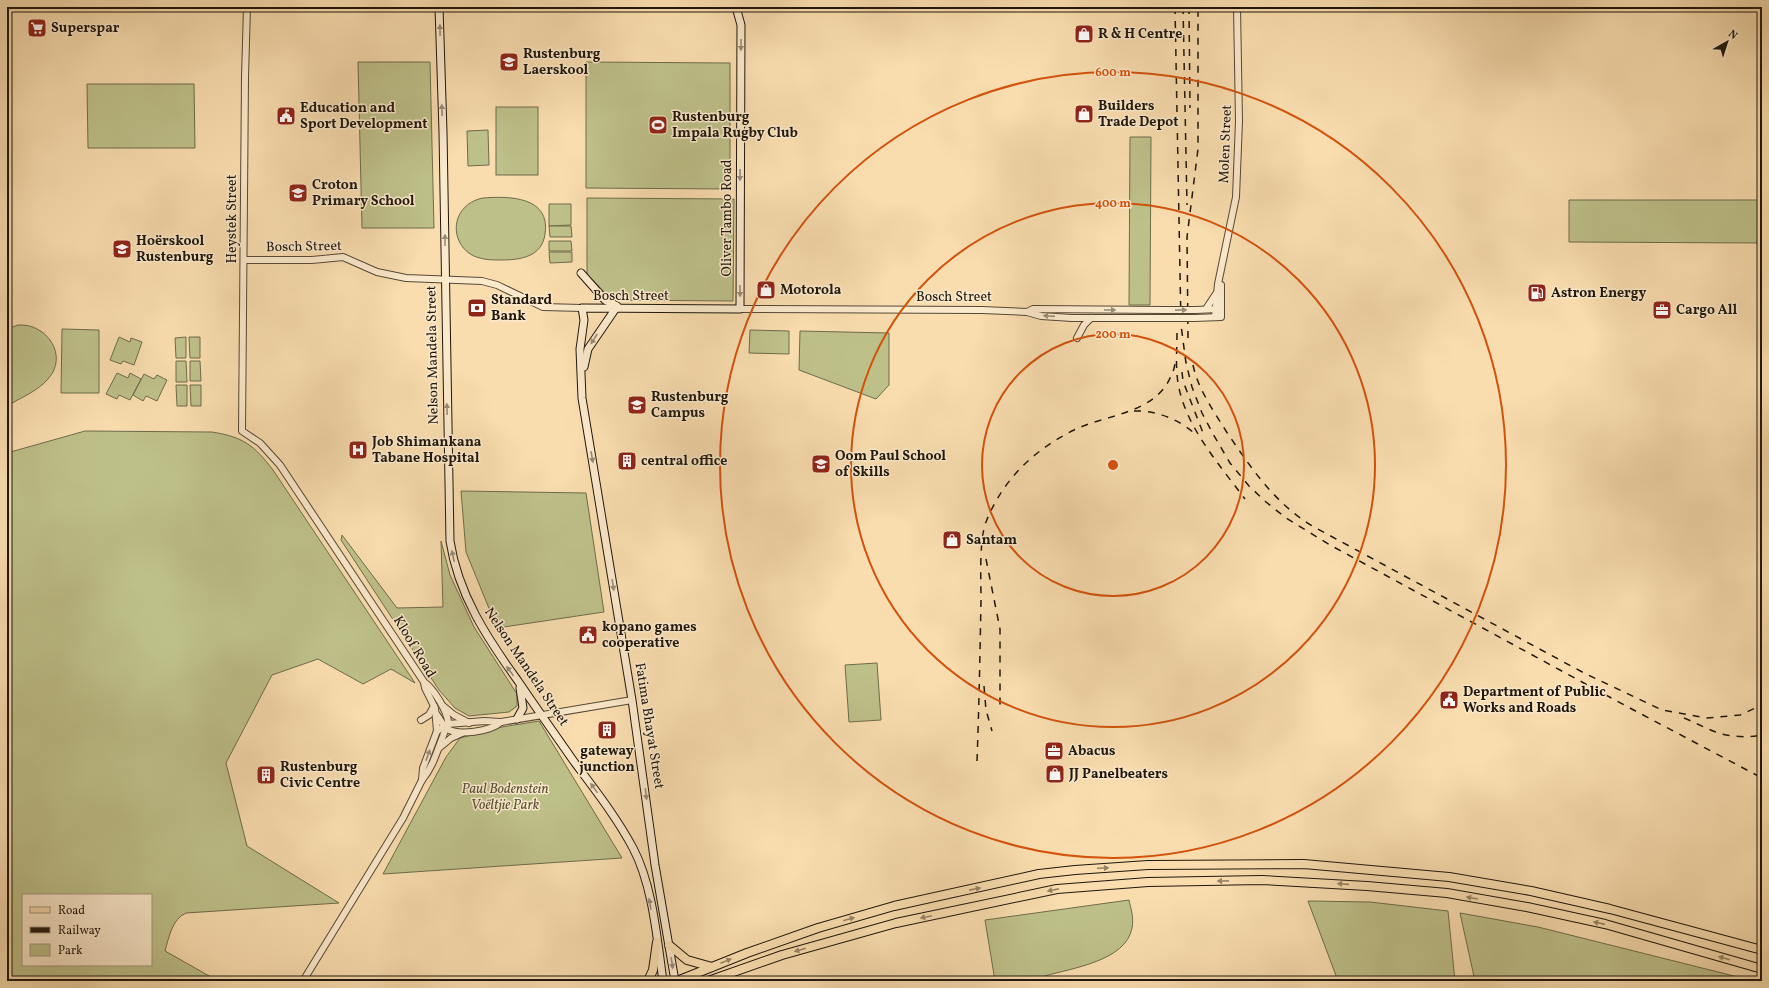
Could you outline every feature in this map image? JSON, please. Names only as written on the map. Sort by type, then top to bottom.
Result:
[{"type":"main road","name":"Nelson Mandela Street","points":[[439,7],[450,540],[452,555],[462,587],[482,630],[615,817],[634,850],[647,882],[663,981]]},
{"type":"main road","name":"Oliver Tambo Road","points":[[736,7],[741,25],[740,309]]},
{"type":"main road","points":[[580,273],[605,300],[619,308],[591,344],[586,354],[584,370],[588,407],[586,418]]},
{"type":"main road","name":"Bosch Street","points":[[582,308],[740,309]]},
{"type":"main road","name":"Fatima Bhayat Street","points":[[582,308],[584,320],[580,349],[582,398],[632,700],[655,865],[676,981]]},
{"type":"main road","points":[[517,720],[523,708],[519,683]]},
{"type":"main road","points":[[676,981],[818,928],[894,906],[1038,874],[1148,865],[1304,864],[1449,877],[1531,891],[1610,909],[1762,950]]},
{"type":"main road","points":[[708,981],[782,955],[896,923],[1057,889],[1148,882],[1262,880],[1367,886],[1446,893],[1519,906],[1605,924],[1762,969]]},
{"type":"main road","points":[[648,981],[653,970],[657,942]]},
{"type":"main road","points":[[669,945],[687,960],[712,967]]},
{"type":"street","name":"Heystek Street","points":[[242,431],[244,84],[247,7]]},
{"type":"street","name":"Molen Street","points":[[1220,280],[1236,197],[1239,121],[1238,7]]},
{"type":"street","name":"Bosch Street","points":[[244,260],[312,260],[343,257],[364,268],[406,278],[475,280],[489,282],[543,308],[582,308]]},
{"type":"street","points":[[1218,309],[1217,292],[1220,280]]},
{"type":"street","points":[[1218,309],[1221,290],[1220,280]]},
{"type":"street","points":[[1206,309],[1217,292]]},
{"type":"street","name":"Bosch Street","points":[[740,309],[1027,312],[1041,316],[1091,318],[1218,317],[1218,309],[1033,309],[1027,312]]},
{"type":"street","points":[[1077,338],[1084,325],[1091,318]]},
{"type":"street","name":"Kloof Road","points":[[242,431],[260,443],[280,465],[424,682],[425,688],[437,715],[437,731],[423,768],[422,780],[403,818],[303,981]]},
{"type":"street","points":[[422,780],[427,774],[439,748],[446,726],[446,715],[442,705],[430,686],[424,682]]},
{"type":"street","points":[[439,748],[455,736],[462,733],[488,728],[502,722],[541,714],[632,700]]},
{"type":"street","points":[[442,705],[454,715],[469,723]]},
{"type":"street","points":[[421,720],[430,715],[434,706]]},
{"type":"street","points":[[437,715],[446,726],[462,733]]},
{"type":"street","points":[[437,731],[446,726],[496,721],[502,722]]},
{"type":"green space","points":[[358,62],[430,62],[434,228],[362,228]]},
{"type":"green space","name":"Rustenburg Impala Rugby Club","points":[[586,62],[730,63],[730,189],[586,188]]},
{"type":"green space","points":[[87,84],[194,84],[195,148],[88,148]]},
{"type":"green space","points":[[496,107],[538,107],[538,175],[496,175]]},
{"type":"green space","points":[[488,130],[489,165],[468,166],[467,131]]},
{"type":"green space","points":[[1130,137],[1151,137],[1150,305],[1129,305]]},
{"type":"green space","points":[[483,198],[515,198],[535,205],[541,212],[545,221],[545,234],[540,248],[529,256],[508,260],[485,259],[474,256],[468,252],[460,243],[456,231],[456,224],[460,214],[468,205],[475,200]]},
{"type":"green space","points":[[587,198],[734,199],[733,301],[612,300],[587,274]]},
{"type":"green space","points":[[1569,200],[1762,200],[1762,243],[1569,242]]},
{"type":"green space","points":[[549,204],[571,204],[571,225],[549,226]]},
{"type":"green space","points":[[549,226],[571,226],[572,237],[550,237]]},
{"type":"green space","points":[[549,241],[571,241],[572,251],[549,251]]},
{"type":"green space","points":[[549,252],[572,252],[572,262],[550,263]]},
{"type":"green space","points":[[18,325],[38,329],[46,335],[52,343],[56,361],[54,370],[44,383],[34,391],[7,406],[7,329]]},
{"type":"green space","points":[[62,329],[99,330],[99,393],[61,393]]},
{"type":"green space","points":[[750,330],[789,331],[789,354],[749,353]]},
{"type":"green space","points":[[800,331],[889,333],[889,385],[876,399],[799,370]]},
{"type":"green space","points":[[119,337],[130,342],[131,338],[142,342],[134,365],[123,361],[121,364],[110,360]]},
{"type":"green space","points":[[186,337],[186,358],[176,358],[175,338]]},
{"type":"green space","points":[[189,337],[200,337],[200,358],[190,358]]},
{"type":"green space","points":[[176,361],[186,361],[187,382],[176,382]]},
{"type":"green space","points":[[190,361],[200,361],[201,381],[190,381]]},
{"type":"green space","points":[[117,373],[128,378],[130,373],[141,379],[130,400],[119,395],[117,399],[106,394]]},
{"type":"green space","points":[[144,374],[154,379],[157,375],[167,380],[157,401],[146,396],[143,401],[133,395]]},
{"type":"green space","points":[[176,385],[187,385],[187,406],[177,406]]},
{"type":"green space","points":[[190,385],[201,385],[201,406],[191,406]]},
{"type":"green space","points":[[85,431],[212,432],[240,440],[254,448],[273,470],[415,683],[391,669],[363,684],[318,659],[272,675],[226,763],[247,846],[339,903],[186,913],[181,916],[174,924],[165,951],[218,981],[7,981],[7,453]]},
{"type":"green space","points":[[461,491],[586,493],[604,612],[497,628],[466,552]]},
{"type":"green space","points":[[342,535],[397,608],[443,607],[441,541],[450,575],[474,627],[517,694],[517,706],[509,712],[469,716],[455,708],[439,690],[341,540]]},
{"type":"green space","points":[[877,663],[881,720],[849,722],[845,665]]},
{"type":"green space","name":"Paul Bodenstein Voëltjie Park","points":[[539,721],[622,858],[383,874],[446,757],[460,738],[502,727]]},
{"type":"green space","points":[[1129,900],[1133,924],[1132,928],[1128,939],[1120,948],[1109,956],[1083,966],[1045,976],[1036,981],[995,981],[985,920]]},
{"type":"green space","points":[[1308,901],[1370,902],[1448,911],[1455,981],[1338,981]]},
{"type":"green space","points":[[1460,913],[1538,927],[1754,981],[1475,981]]},
{"type":"railway","points":[[1175,7],[1181,325],[1186,363],[1192,387],[1202,413],[1230,463],[1249,486],[1266,502],[1286,518],[1330,545],[1762,778]]},
{"type":"railway","points":[[1183,7],[1187,205]]},
{"type":"railway","points":[[1189,7],[1190,108]]},
{"type":"railway","points":[[1188,338],[1187,237],[1198,149],[1198,7]]},
{"type":"railway","points":[[1177,333],[1177,374],[1183,403],[1189,418],[1206,446],[1245,499]]},
{"type":"railway","points":[[977,761],[981,549],[986,522],[993,507],[1001,492],[1021,467],[1059,438],[1074,430],[1142,406],[1154,398],[1164,389],[1174,370],[1176,358]]},
{"type":"railway","points":[[1193,365],[1198,382],[1211,407],[1255,472],[1287,508],[1314,527],[1584,673],[1662,710],[1707,718],[1740,715],[1762,705]]},
{"type":"railway","points":[[1182,372],[1183,381],[1203,433]]},
{"type":"railway","points":[[1134,411],[1150,412],[1166,416],[1194,433]]},
{"type":"railway","points":[[986,559],[1000,629],[1000,711]]},
{"type":"railway","points":[[984,686],[986,710],[992,731]]},
{"type":"railway","points":[[1684,718],[1724,735],[1744,737],[1762,735]]},
{"type":"place","name":"Superspar","points":[[37,28]]},
{"type":"place","name":"R & H Centre","points":[[1084,34]]},
{"type":"place","name":"Rustenburg Laerskool","points":[[509,62]]},
{"type":"place","name":"Builders Trade Depot","points":[[1084,114]]},
{"type":"place","name":"Education and Sport Development","points":[[286,116]]},
{"type":"place","name":"Rustenburg Impala Rugby Club","points":[[658,125]]},
{"type":"place","name":"Croton Primary School","points":[[298,193]]},
{"type":"place","name":"Hoërskool Rustenburg","points":[[122,249]]},
{"type":"place","name":"Motorola","points":[[766,290]]},
{"type":"place","name":"Astron Energy","points":[[1537,293]]},
{"type":"place","name":"Standard Bank","points":[[477,308]]},
{"type":"place","name":"Cargo All","points":[[1662,310]]},
{"type":"place","name":"Rustenburg Campus","points":[[637,405]]},
{"type":"place","name":"Job Shimankana Tabane Hospital","points":[[358,450]]},
{"type":"place","name":"central office","points":[[627,461]]},
{"type":"place","name":"Oom Paul School of Skills","points":[[821,464]]},
{"type":"place","name":"Santam","points":[[952,540]]},
{"type":"place","name":"kopano games cooperative","points":[[588,635]]},
{"type":"place","name":"Department of Public Works and Roads","points":[[1449,700]]},
{"type":"place","name":"gateway junction","points":[[607,730]]},
{"type":"place","name":"Abacus","points":[[1054,751]]},
{"type":"place","name":"JJ Panelbeaters","points":[[1055,774]]},
{"type":"place","name":"Rustenburg Civic Centre","points":[[266,775]]}]
